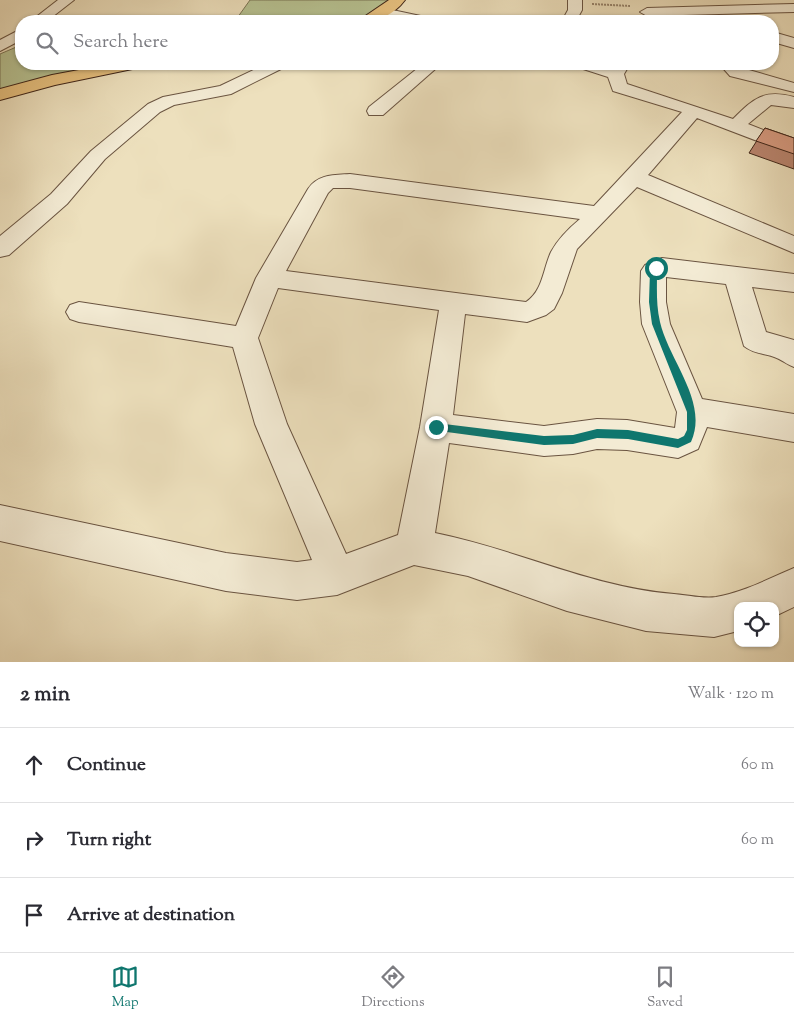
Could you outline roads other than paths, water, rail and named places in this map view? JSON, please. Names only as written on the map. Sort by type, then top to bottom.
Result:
[{"type":"main road","points":[[378,15],[398,0]]},
{"type":"main road","points":[[0,95],[52,80],[104,70]]},
{"type":"street","points":[[46,15],[67,0]]},
{"type":"street","points":[[572,15],[576,2]]},
{"type":"street","points":[[643,10],[794,8]]},
{"type":"street","points":[[384,12],[398,15]]},
{"type":"street","points":[[0,46],[15,37]]},
{"type":"street","points":[[779,39],[794,43]]},
{"type":"street","points":[[0,249],[59,199],[98,155],[154,108],[169,101],[225,90],[267,70]]},
{"type":"street","points":[[376,111],[425,70]]},
{"type":"street","points":[[619,70],[619,87],[694,110],[794,149]]},
{"type":"street","points":[[734,70],[790,94]]},
{"type":"street","points":[[736,126],[764,100],[790,94]]},
{"type":"street","points":[[269,278],[527,312],[542,307],[548,297],[560,258],[568,243],[599,214],[694,110]]},
{"type":"street","points":[[633,177],[794,245]]},
{"type":"street","points":[[337,576],[271,424],[244,338],[269,278],[319,189],[328,182],[337,180],[599,214]]},
{"type":"street","points":[[436,427],[544,441],[573,439],[597,434],[628,435],[678,443],[687,439],[692,430],[692,412],[656,324],[653,302],[654,271],[662,266],[794,283]]},
{"type":"street","points":[[736,275],[754,338],[762,344],[785,348],[794,355]]},
{"type":"street","points":[[414,547],[436,427],[454,303]]},
{"type":"street","points":[[79,312],[244,338]]},
{"type":"street","points":[[692,412],[794,428]]},
{"type":"street","points":[[0,523],[226,572],[297,581],[337,576],[414,547],[468,558],[567,592],[646,611],[714,617],[734,612]]},
{"type":"street","points":[[762,602],[794,587]]}]
